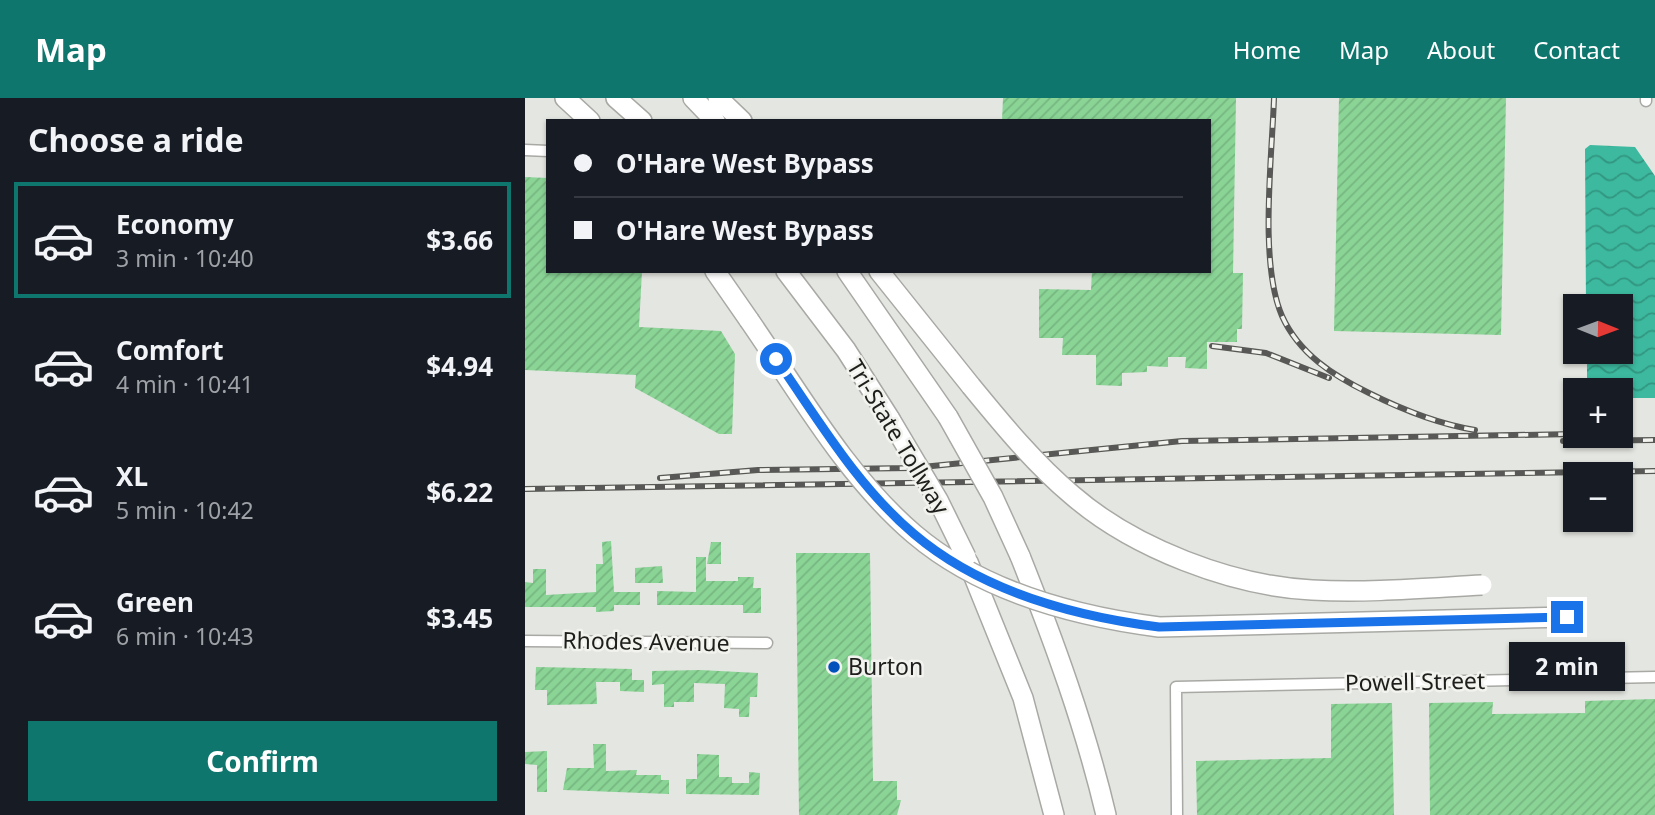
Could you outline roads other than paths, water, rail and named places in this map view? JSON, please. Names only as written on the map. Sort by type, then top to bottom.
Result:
[{"type":"highway","points":[[565,98],[588,119]]},
{"type":"highway","points":[[616,98],[640,119]]},
{"type":"highway","points":[[693,98],[713,119]]},
{"type":"highway","points":[[718,98],[740,119]]},
{"type":"highway","points":[[716,273],[839,450],[880,499],[915,534],[961,565],[1007,589],[1098,618],[1159,627],[1567,617]]},
{"type":"highway","name":"Tri-State Tollway","points":[[788,273],[846,350],[890,419],[966,557],[1023,698],[1054,815]]},
{"type":"highway","points":[[848,273],[949,418],[993,497],[1020,556],[1060,657],[1095,765],[1106,815]]},
{"type":"highway","points":[[881,273],[1019,446],[1074,497],[1157,549],[1200,566],[1244,578],[1310,590],[1482,585]]},
{"type":"street","points":[[525,150],[546,151]]},
{"type":"street","name":"Rhodes Avenue","points":[[525,641],[767,643]]},
{"type":"street","name":"Powell Street","points":[[1177,815],[1176,687],[1655,677]]},
{"type":"water","points":[[1590,145],[1635,147],[1655,176],[1655,398],[1633,398],[1633,378],[1587,378],[1587,364],[1633,364],[1633,294],[1586,294],[1585,149]]},
{"type":"railway","points":[[1274,98],[1269,240],[1275,294],[1289,330],[1308,353],[1356,386],[1420,415],[1475,430]]},
{"type":"railway","points":[[1212,346],[1266,353],[1329,378]]},
{"type":"railway","points":[[660,478],[758,470],[912,468],[1182,441],[1563,434]]},
{"type":"railway","points":[[1633,440],[1655,440]]},
{"type":"railway","points":[[525,489],[1655,471]]},
{"type":"place","name":"Burton","points":[[834,667]]}]
